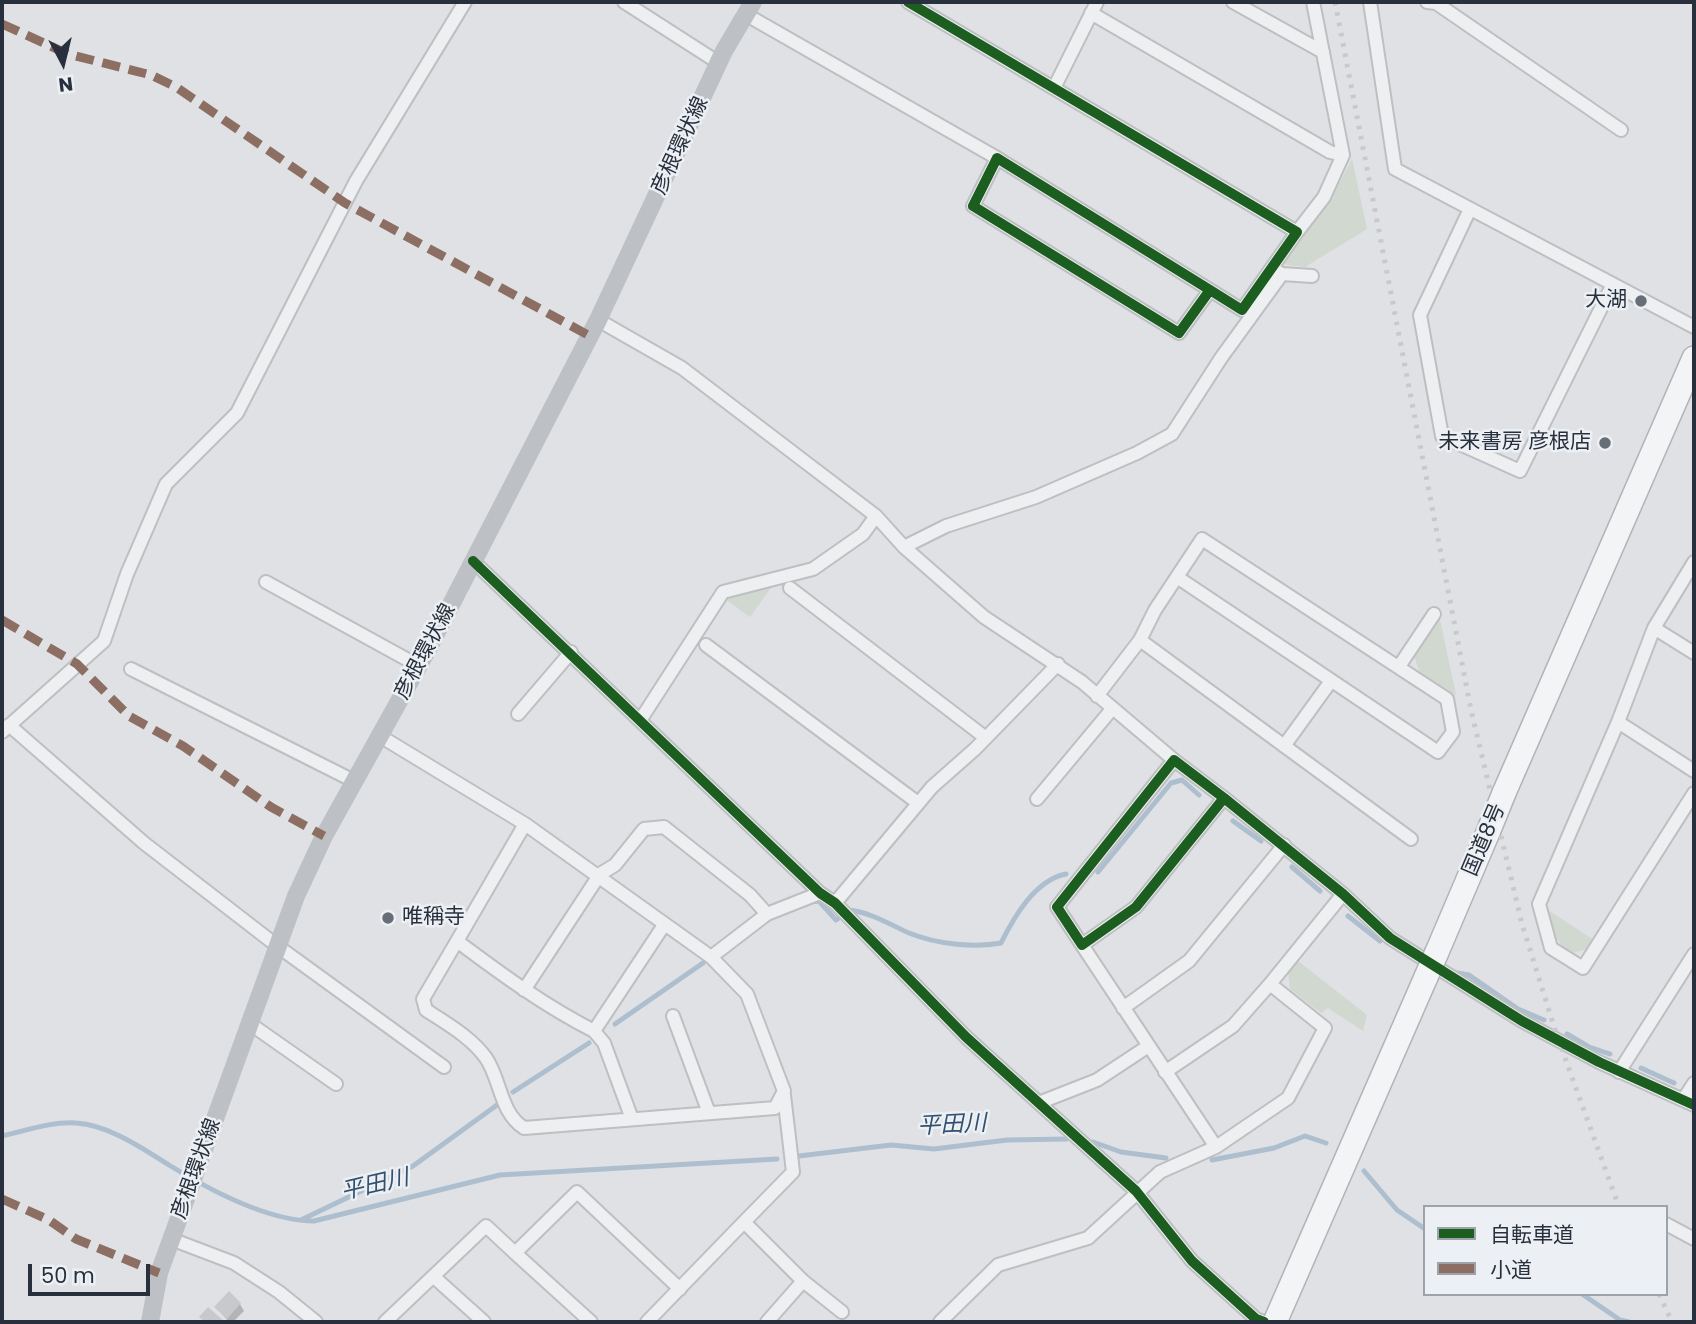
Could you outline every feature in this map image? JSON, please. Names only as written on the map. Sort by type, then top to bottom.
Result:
[{"type":"highway","name":"国道8号","points":[[1275,1322],[1694,358]]},
{"type":"main road","name":"彦根環状線","points":[[150,1322],[159,1273],[276,945],[324,836],[419,666],[598,320],[719,63],[749,8]]},
{"type":"street","points":[[444,1068],[276,945],[144,843],[5,729],[104,641],[127,574],[166,484],[237,413],[356,181],[465,2]]},
{"type":"street","points":[[624,2],[719,63]]},
{"type":"street","points":[[908,2],[1297,232]]},
{"type":"street","points":[[1233,2],[1323,52]]},
{"type":"street","points":[[904,547],[946,526],[1036,497],[1172,434],[1277,271],[1297,232],[1324,197],[1342,155],[1313,2]]},
{"type":"street","points":[[1370,2],[1395,169],[1694,327]]},
{"type":"street","points":[[1427,2],[1436,3],[1621,130]]},
{"type":"street","points":[[749,8],[1242,310],[1277,271]]},
{"type":"street","points":[[1054,88],[1094,8],[1329,152],[1342,155]]},
{"type":"street","points":[[997,158],[973,206],[1179,334],[1210,290]]},
{"type":"street","points":[[1470,209],[1420,315],[1443,436],[1520,471],[1613,284]]},
{"type":"street","points":[[1277,271],[1312,276]]},
{"type":"street","points":[[598,320],[682,368],[876,516],[904,547],[984,617],[1058,664],[1174,760],[1284,845],[1390,938],[1522,1021],[1619,1072],[1689,1103],[1694,1083]]},
{"type":"street","points":[[641,719],[723,592],[813,569],[863,534],[876,516]]},
{"type":"street","points":[[1097,696],[1140,640],[1177,577],[1202,539],[1400,665],[1447,699],[1454,732],[1438,752],[1177,577]]},
{"type":"street","points":[[473,561],[820,893],[835,903],[965,1037],[1041,1102],[1136,1191],[1192,1261],[1256,1319],[1264,1322]]},
{"type":"street","points":[[1694,562],[1654,628],[1618,722],[1539,904],[1551,948],[1583,968],[1694,793]]},
{"type":"street","points":[[266,582],[419,666]]},
{"type":"street","points":[[790,588],[986,738]]},
{"type":"street","points":[[1400,665],[1434,614]]},
{"type":"street","points":[[1654,628],[1694,653]]},
{"type":"street","points":[[1140,640],[1411,839]]},
{"type":"street","points":[[706,646],[918,803]]},
{"type":"street","points":[[518,714],[571,652]]},
{"type":"street","points":[[835,903],[918,803],[1058,664]]},
{"type":"street","points":[[131,669],[354,780]]},
{"type":"street","points":[[1284,746],[1331,681]]},
{"type":"street","points":[[1037,799],[1112,709]]},
{"type":"street","points":[[1618,722],[1694,771]]},
{"type":"street","points":[[380,736],[525,824],[600,874],[664,925],[711,957],[747,994],[784,1091],[793,1172],[648,1322]]},
{"type":"street","points":[[1174,760],[1058,907],[1147,1047],[1216,1147]]},
{"type":"street","points":[[1082,945],[1136,906],[1224,798]]},
{"type":"street","points":[[525,824],[423,999],[426,1010],[476,1045],[488,1061],[511,1120],[524,1128],[770,1110],[779,1104],[784,1091]]},
{"type":"street","points":[[524,990],[600,874],[615,865],[644,829],[664,827],[750,895],[767,914]]},
{"type":"street","points":[[1123,1008],[1189,961],[1284,845]]},
{"type":"street","points":[[711,957],[767,914],[820,893]]},
{"type":"street","points":[[1165,1072],[1233,1027],[1343,894]]},
{"type":"street","points":[[594,1031],[664,925]]},
{"type":"street","points":[[457,942],[553,1010],[594,1031],[604,1043],[632,1119]]},
{"type":"street","points":[[1619,1072],[1694,954]]},
{"type":"street","points":[[940,1322],[999,1265],[1088,1238],[1136,1191],[1160,1172],[1216,1147],[1288,1098],[1325,1028],[1270,984]]},
{"type":"street","points":[[673,1016],[709,1113]]},
{"type":"street","points":[[249,1023],[336,1084]]},
{"type":"street","points":[[1041,1102],[1097,1080],[1147,1047]]},
{"type":"street","points":[[515,1253],[578,1192],[680,1289]]},
{"type":"street","points":[[744,1222],[803,1281],[842,1312]]},
{"type":"street","points":[[1668,1225],[1694,1239]]},
{"type":"street","points":[[385,1322],[486,1226],[591,1322]]},
{"type":"street","points":[[171,1239],[234,1263],[279,1292],[316,1322]]},
{"type":"street","points":[[434,1277],[484,1322]]},
{"type":"street","points":[[767,1322],[803,1281]]},
{"type":"shaded area","points":[[1352,159],[1367,229],[1305,267],[1282,264],[1330,201]]},
{"type":"shaded area","points":[[769,582],[772,586],[750,617],[722,597]]},
{"type":"shaded area","points":[[1439,615],[1456,695],[1419,671],[1414,655]]},
{"type":"shaded area","points":[[1548,910],[1594,940],[1587,949],[1572,953],[1562,945],[1553,929]]},
{"type":"shaded area","points":[[1298,961],[1367,1015],[1363,1031],[1328,1008],[1321,1013],[1290,989],[1288,972]]},
{"type":"building","points":[[229,1291],[241,1303],[227,1319],[214,1307]]},
{"type":"building","points":[[208,1307],[225,1322],[205,1322],[199,1317]]},
{"type":"waterway","points":[[1098,872],[1171,783],[1182,780],[1199,795]]},
{"type":"waterway","points":[[1233,821],[1261,841]]},
{"type":"waterway","points":[[1292,867],[1320,891]]},
{"type":"waterway","points":[[848,910],[872,916],[931,940],[967,945],[1001,943],[1019,911],[1035,892],[1066,874]]},
{"type":"waterway","points":[[809,902],[819,901],[836,920],[839,918]]},
{"type":"waterway","points":[[1348,916],[1380,941]]},
{"type":"waterway","points":[[615,1024],[703,963]]},
{"type":"waterway","points":[[1457,973],[1469,975],[1518,1009],[1544,1020]]},
{"type":"waterway","points":[[1567,1034],[1589,1047],[1610,1054]]},
{"type":"waterway","points":[[513,1092],[589,1043]]},
{"type":"waterway","points":[[1641,1068],[1674,1083]]},
{"type":"waterway","points":[[301,1220],[413,1166],[497,1105]]},
{"type":"waterway","name":"平田川","points":[[2,1136],[58,1123],[101,1128],[125,1138],[202,1184],[239,1202],[277,1216],[314,1221],[500,1175],[777,1159]]},
{"type":"waterway","name":"平田川","points":[[1212,1160],[1274,1148],[1305,1136],[1326,1143]]},
{"type":"waterway","name":"平田川","points":[[799,1156],[891,1145],[934,1149],[1007,1140],[1067,1139]]},
{"type":"waterway","name":"平田川","points":[[1093,1142],[1121,1152],[1166,1158]]},
{"type":"waterway","name":"平田川","points":[[1364,1171],[1397,1210],[1423,1228]]},
{"type":"waterway","name":"平田川","points":[[1585,1296],[1620,1320],[1629,1322]]},
{"type":"railway","points":[[1335,2],[1471,710],[1522,924],[1556,1033],[1618,1205]]},
{"type":"railway","points":[[1660,1296],[1672,1322]]},
{"type":"marked path","points":[[2,24],[68,54],[151,75],[176,87],[345,203],[588,335]]},
{"type":"marked path","points":[[2,620],[77,664],[129,716],[183,746],[271,807],[324,836]]},
{"type":"marked path","points":[[2,1199],[49,1220],[76,1239],[159,1273]]},
{"type":"cycle path","points":[[908,2],[1297,232],[1242,310],[1210,290],[997,158],[973,206],[1179,333],[1210,290]]},
{"type":"cycle path","points":[[473,561],[820,893],[835,903],[966,1037],[1136,1191],[1192,1261],[1256,1319],[1264,1322]]},
{"type":"cycle path","points":[[1224,798],[1174,760],[1057,907],[1082,945],[1136,907],[1224,798],[1343,894],[1390,938],[1522,1021],[1599,1062],[1694,1105]]},
{"type":"place","name":"大湖","points":[[1641,301]]},
{"type":"place","name":"未来書房 彦根店","points":[[1605,443]]},
{"type":"place","name":"唯稱寺","points":[[388,918]]}]
